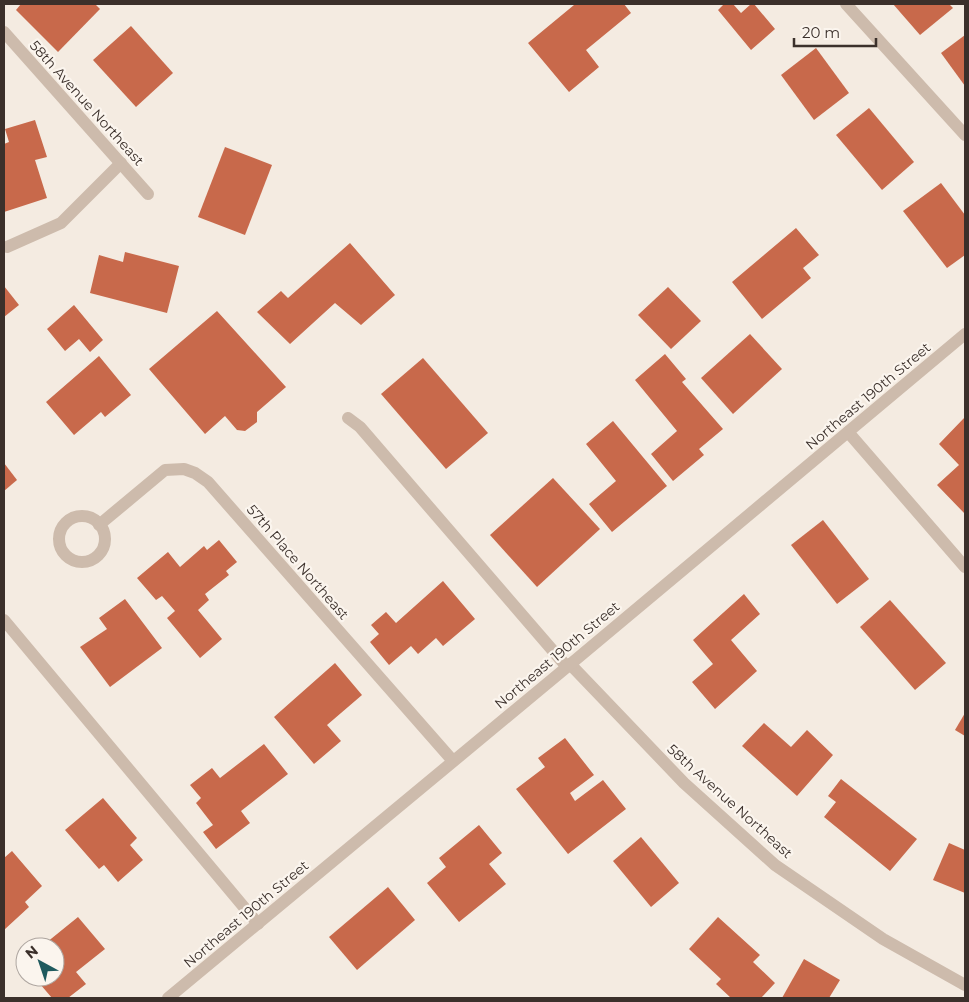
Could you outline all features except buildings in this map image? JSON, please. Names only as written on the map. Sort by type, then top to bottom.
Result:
[{"type":"street","points":[[846,4],[965,135]]},
{"type":"street","name":"58th Avenue Northeast","points":[[4,32],[148,194]]},
{"type":"street","points":[[7,247],[61,223],[121,163]]},
{"type":"street","name":"Northeast 190th Street","points":[[175,996],[258,924],[965,334]]},
{"type":"street","name":"58th Avenue Northeast","points":[[348,418],[360,427],[568,666],[684,783],[775,865],[884,939],[965,985]]},
{"type":"street","points":[[848,432],[965,567]]},
{"type":"street","name":"57th Place Northeast","points":[[99,525],[165,470],[184,469],[195,472],[208,482],[453,761]]},
{"type":"street","points":[[4,620],[258,924]]}]
